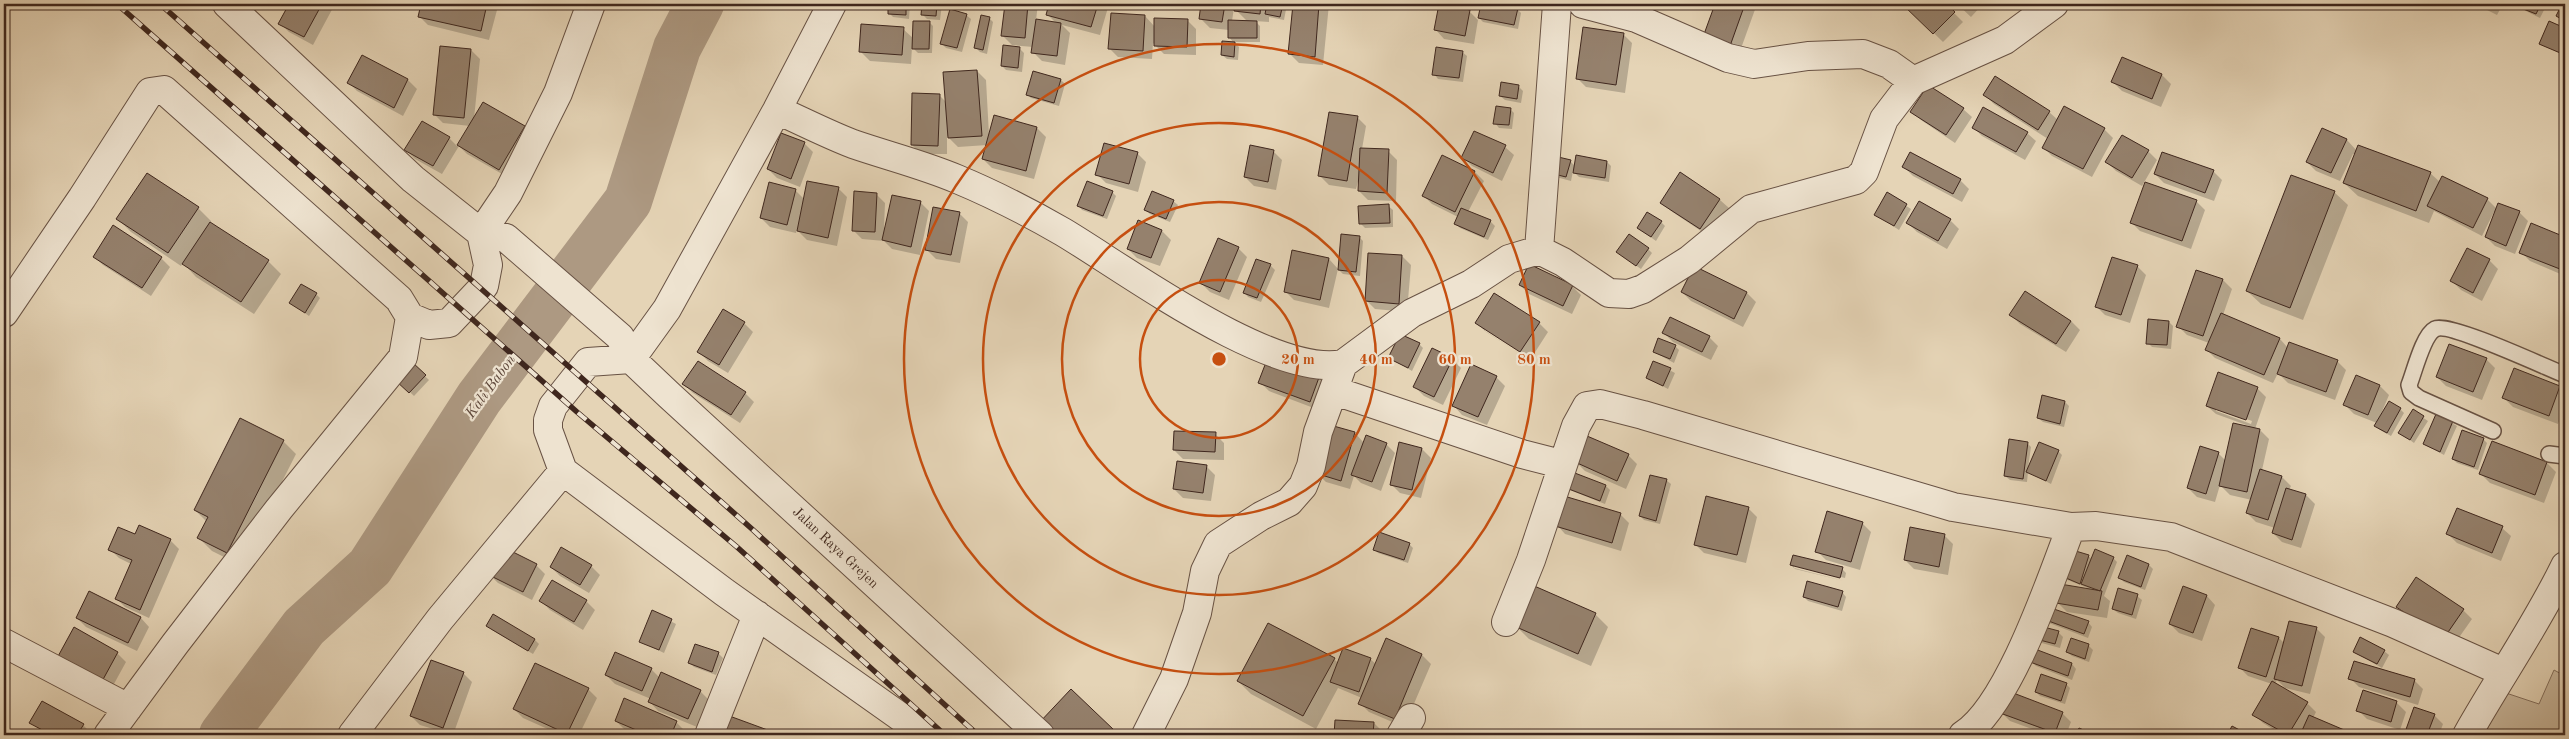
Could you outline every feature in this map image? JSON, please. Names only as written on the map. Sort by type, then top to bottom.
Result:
[{"type":"street","points":[[4,313],[82,198],[150,92],[164,90],[399,299],[410,317],[429,325],[449,323],[484,286],[493,235],[508,192],[558,93],[592,4]]},
{"type":"street","points":[[832,4],[777,110],[667,309],[626,348],[588,362],[553,406],[548,420],[548,430],[563,471],[757,615],[926,735]]},
{"type":"street","points":[[1539,250],[1557,4]]},
{"type":"street","points":[[1583,4],[1636,18],[1728,58],[1754,64],[1808,56],[1863,54],[1889,64],[1913,82]]},
{"type":"street","points":[[777,110],[851,143],[957,179],[1061,231],[1174,302],[1245,341],[1308,363],[1330,366],[1343,364],[1412,313],[1471,284],[1509,259],[1539,250],[1563,262],[1609,293],[1630,294],[1643,289],[1689,260],[1751,209],[1856,180],[1864,172],[1884,119],[1913,82],[2005,40],[2054,4]]},
{"type":"street","name":"Jalan Raya Grejen","points":[[240,8],[413,179],[493,235],[626,348],[1040,735]]},
{"type":"street","points":[[108,735],[175,644],[279,510],[403,357],[410,317]]},
{"type":"street","points":[[1146,735],[1174,679],[1197,613],[1205,571],[1218,544],[1261,516],[1289,502],[1303,486],[1311,466],[1318,432],[1343,364]]},
{"type":"street","points":[[1334,391],[1522,454],[1561,464]]},
{"type":"street","points":[[1506,622],[1531,560],[1561,464],[1581,414],[1590,404],[1600,404],[1953,507],[2072,527],[2096,526],[2171,537],[2375,616],[2503,672]]},
{"type":"street","points":[[352,735],[440,619],[563,471]]},
{"type":"street","points":[[1964,735],[1973,729],[2008,678],[2034,624],[2072,527]]},
{"type":"street","points":[[2467,735],[2503,672],[2548,601],[2565,566]]},
{"type":"street","points":[[709,735],[757,615]]},
{"type":"street","points":[[4,643],[128,708]]},
{"type":"lane","points":[[2494,431],[2419,398],[2411,392],[2409,385],[2423,348],[2435,329],[2442,328],[2463,333],[2565,375]]},
{"type":"lane","points":[[2549,454],[2565,456]]},
{"type":"shaded area","points":[[2554,670],[2565,676],[2565,735],[2484,735],[2506,693],[2539,704]]},
{"type":"building","points":[[289,4],[322,4],[304,37],[278,24]]},
{"type":"building","points":[[421,4],[487,4],[481,31],[418,17]]},
{"type":"building","points":[[888,4],[906,4],[906,15],[888,14]]},
{"type":"building","points":[[922,4],[937,4],[936,16],[921,15]]},
{"type":"building","points":[[1005,4],[1028,4],[1025,38],[1001,36]]},
{"type":"building","points":[[1049,4],[1098,4],[1091,27],[1046,15]]},
{"type":"building","points":[[1201,4],[1225,4],[1222,22],[1199,19]]},
{"type":"building","points":[[1235,4],[1261,4],[1260,14],[1234,11]]},
{"type":"building","points":[[1267,4],[1283,4],[1280,17],[1265,14]]},
{"type":"building","points":[[1293,4],[1319,4],[1315,57],[1288,54]]},
{"type":"building","points":[[1439,4],[1470,10],[1465,36],[1434,30]]},
{"type":"building","points":[[1481,4],[1497,4],[1518,8],[1514,25],[1478,18]]},
{"type":"building","points":[[1715,4],[1745,4],[1730,46],[1703,37]]},
{"type":"building","points":[[1902,4],[1947,4],[1955,12],[1933,34]]},
{"type":"building","points":[[2511,4],[2541,4],[2536,14]]},
{"type":"building","points":[[2562,4],[2565,4],[2565,21],[2556,16]]},
{"type":"building","points":[[950,9],[967,14],[957,48],[940,44]]},
{"type":"building","points":[[1111,13],[1145,15],[1143,51],[1108,49]]},
{"type":"building","points":[[981,15],[990,17],[983,50],[974,48]]},
{"type":"building","points":[[1154,18],[1188,19],[1187,47],[1154,46]]},
{"type":"building","points":[[1036,19],[1061,23],[1057,56],[1031,53]]},
{"type":"building","points":[[1228,20],[1257,21],[1257,38],[1228,38]]},
{"type":"building","points":[[913,21],[930,21],[929,49],[912,49]]},
{"type":"building","points":[[2549,21],[2565,28],[2565,55],[2539,44]]},
{"type":"building","points":[[861,24],[904,27],[902,55],[859,52]]},
{"type":"building","points":[[1583,27],[1624,33],[1616,85],[1576,79]]},
{"type":"building","points":[[1222,41],[1235,42],[1234,57],[1221,55]]},
{"type":"building","points":[[1003,45],[1020,47],[1018,68],[1001,66]]},
{"type":"building","points":[[440,46],[471,49],[464,118],[433,115]]},
{"type":"building","points":[[1436,47],[1463,51],[1459,78],[1432,75]]},
{"type":"building","points":[[362,55],[408,79],[394,108],[347,83]]},
{"type":"building","points":[[2122,57],[2162,74],[2152,99],[2111,82]]},
{"type":"building","points":[[977,70],[982,136],[948,138],[943,72]]},
{"type":"building","points":[[1033,71],[1061,79],[1054,103],[1026,95]]},
{"type":"building","points":[[1995,76],[2050,111],[2038,130],[1983,95]]},
{"type":"building","points":[[1501,82],[1519,85],[1517,99],[1499,96]]},
{"type":"building","points":[[1928,85],[1964,108],[1946,135],[1910,112]]},
{"type":"building","points":[[912,93],[940,94],[938,146],[911,145]]},
{"type":"building","points":[[483,102],[525,126],[499,170],[457,145]]},
{"type":"building","points":[[1496,106],[1511,108],[1509,125],[1493,124]]},
{"type":"building","points":[[2064,106],[2105,128],[2083,169],[2042,148]]},
{"type":"building","points":[[1983,107],[2028,132],[2016,152],[1972,128]]},
{"type":"building","points":[[1329,112],[1358,116],[1347,181],[1318,176]]},
{"type":"building","points":[[994,115],[1037,127],[1026,171],[982,159]]},
{"type":"building","points":[[422,121],[450,137],[433,166],[404,150]]},
{"type":"building","points":[[2322,128],[2347,139],[2331,173],[2306,162]]},
{"type":"building","points":[[1474,131],[1506,145],[1493,173],[1461,158]]},
{"type":"building","points":[[781,133],[805,142],[791,179],[767,169]]},
{"type":"building","points":[[2122,135],[2149,150],[2132,178],[2105,162]]},
{"type":"building","points":[[1104,143],[1138,152],[1129,184],[1095,175]]},
{"type":"building","points":[[1250,145],[1274,150],[1268,182],[1244,177]]},
{"type":"building","points":[[2358,145],[2431,172],[2416,211],[2343,183]]},
{"type":"building","points":[[1360,148],[1389,149],[1387,193],[1358,191]]},
{"type":"building","points":[[1910,152],[1961,179],[1953,194],[1902,167]]},
{"type":"building","points":[[2162,152],[2214,170],[2205,193],[2154,174]]},
{"type":"building","points":[[1442,155],[1475,171],[1455,212],[1422,196]]},
{"type":"building","points":[[1576,155],[1607,161],[1605,178],[1573,173]]},
{"type":"building","points":[[1554,156],[1571,160],[1566,177],[1550,173]]},
{"type":"building","points":[[1680,172],[1720,199],[1700,229],[1660,203]]},
{"type":"building","points":[[147,173],[199,207],[168,253],[116,219]]},
{"type":"building","points":[[2291,175],[2335,191],[2290,308],[2246,291]]},
{"type":"building","points":[[2442,176],[2488,198],[2473,228],[2427,206]]},
{"type":"building","points":[[807,181],[839,187],[828,238],[797,231]]},
{"type":"building","points":[[1087,181],[1113,191],[1103,216],[1077,206]]},
{"type":"building","points":[[769,182],[796,189],[787,225],[760,218]]},
{"type":"building","points":[[2145,182],[2197,200],[2182,241],[2130,223]]},
{"type":"building","points":[[854,191],[877,193],[875,232],[852,231]]},
{"type":"building","points":[[1152,191],[1174,200],[1166,219],[1144,210]]},
{"type":"building","points":[[1887,192],[1907,204],[1894,226],[1874,215]]},
{"type":"building","points":[[892,195],[921,201],[911,247],[882,240]]},
{"type":"building","points":[[1919,201],[1951,219],[1938,241],[1906,223]]},
{"type":"building","points":[[2498,203],[2520,211],[2506,246],[2485,237]]},
{"type":"building","points":[[1389,204],[1390,223],[1359,224],[1358,206]]},
{"type":"building","points":[[933,207],[960,212],[951,255],[925,250]]},
{"type":"building","points":[[1461,208],[1491,220],[1484,237],[1454,224]]},
{"type":"building","points":[[1647,212],[1662,221],[1651,237],[1637,228]]},
{"type":"building","points":[[1138,220],[1162,230],[1151,258],[1127,249]]},
{"type":"building","points":[[210,222],[269,260],[241,302],[182,264]]},
{"type":"building","points":[[2531,223],[2565,237],[2565,271],[2519,253]]},
{"type":"building","points":[[113,225],[162,257],[142,288],[93,257]]},
{"type":"building","points":[[1341,234],[1360,236],[1356,272],[1338,270]]},
{"type":"building","points":[[1629,234],[1649,248],[1636,266],[1616,252]]},
{"type":"building","points":[[1218,238],[1239,247],[1220,292],[1199,283]]},
{"type":"building","points":[[2467,248],[2490,259],[2473,293],[2450,281]]},
{"type":"building","points":[[1292,250],[1329,258],[1320,300],[1284,292]]},
{"type":"building","points":[[1368,253],[1402,255],[1399,304],[1365,301]]},
{"type":"building","points":[[2112,257],[2138,265],[2121,315],[2095,307]]},
{"type":"building","points":[[1256,259],[1271,264],[1257,298],[1243,293]]},
{"type":"building","points":[[1529,264],[1573,285],[1563,306],[1519,285]]},
{"type":"building","points":[[1694,266],[1747,292],[1734,319],[1681,292]]},
{"type":"building","points":[[2196,270],[2223,279],[2203,336],[2176,327]]},
{"type":"building","points":[[301,284],[317,293],[305,313],[289,303]]},
{"type":"building","points":[[2025,291],[2071,321],[2056,344],[2009,315]]},
{"type":"building","points":[[1494,293],[1540,322],[1520,352],[1475,323]]},
{"type":"building","points":[[723,309],[745,322],[719,365],[697,352]]},
{"type":"building","points":[[2221,313],[2280,338],[2264,375],[2205,350]]},
{"type":"building","points":[[1670,317],[1710,336],[1702,352],[1662,333]]},
{"type":"building","points":[[2148,319],[2169,321],[2167,345],[2146,344]]},
{"type":"building","points":[[1400,334],[1420,343],[1408,368],[1388,358]]},
{"type":"building","points":[[1658,338],[1676,345],[1670,359],[1653,352]]},
{"type":"building","points":[[2289,342],[2338,360],[2326,392],[2277,374]]},
{"type":"building","points":[[2449,344],[2487,358],[2473,392],[2436,377]]},
{"type":"building","points":[[1432,348],[1453,358],[1434,397],[1413,387]]},
{"type":"building","points":[[1270,352],[1321,372],[1310,402],[1258,383]]},
{"type":"building","points":[[698,361],[746,392],[731,415],[682,384]]},
{"type":"building","points":[[1653,361],[1671,368],[1663,386],[1646,378]]},
{"type":"building","points":[[412,362],[426,375],[409,393],[395,380]]},
{"type":"building","points":[[1471,364],[1497,376],[1478,417],[1452,406]]},
{"type":"building","points":[[2514,368],[2560,386],[2549,416],[2502,398]]},
{"type":"building","points":[[2218,372],[2258,387],[2246,420],[2206,406]]},
{"type":"building","points":[[2356,375],[2380,385],[2368,415],[2343,405]]},
{"type":"building","points":[[2042,395],[2065,401],[2060,424],[2037,418]]},
{"type":"building","points":[[2389,401],[2401,408],[2387,433],[2374,426]]},
{"type":"building","points":[[2413,409],[2424,416],[2410,440],[2398,433]]},
{"type":"building","points":[[2436,414],[2453,421],[2440,452],[2423,444]]},
{"type":"building","points":[[240,418],[284,440],[227,553],[197,538],[208,517],[194,510]]},
{"type":"building","points":[[2233,423],[2260,429],[2247,492],[2219,486]]},
{"type":"building","points":[[1330,425],[1355,432],[1341,481],[1315,473]]},
{"type":"building","points":[[2462,430],[2484,438],[2474,467],[2452,459]]},
{"type":"building","points":[[1174,431],[1216,432],[1215,452],[1173,450]]},
{"type":"building","points":[[1366,435],[1387,443],[1372,482],[1351,475]]},
{"type":"building","points":[[1587,436],[1629,454],[1617,481],[1575,462]]},
{"type":"building","points":[[2009,439],[2028,442],[2023,479],[2004,476]]},
{"type":"building","points":[[2492,441],[2547,462],[2535,495],[2479,474]]},
{"type":"building","points":[[1399,442],[1422,448],[1412,490],[1390,485]]},
{"type":"building","points":[[2039,442],[2059,450],[2046,481],[2026,472]]},
{"type":"building","points":[[2200,446],[2219,452],[2206,494],[2187,488]]},
{"type":"building","points":[[1177,461],[1207,465],[1203,493],[1173,489]]},
{"type":"building","points":[[2260,469],[2282,476],[2268,520],[2246,513]]},
{"type":"building","points":[[1567,470],[1606,485],[1600,501],[1561,486]]},
{"type":"building","points":[[1650,475],[1667,479],[1656,521],[1639,516]]},
{"type":"building","points":[[2286,488],[2306,494],[2292,540],[2272,533]]},
{"type":"building","points":[[1564,496],[1621,513],[1612,543],[1555,526]]},
{"type":"building","points":[[1706,496],[1749,507],[1737,555],[1694,545]]},
{"type":"building","points":[[2457,508],[2503,526],[2492,553],[2446,534]]},
{"type":"building","points":[[1827,511],[1863,522],[1851,562],[1815,552]]},
{"type":"building","points":[[139,525],[171,539],[140,610],[115,599],[132,560],[108,550],[118,527],[135,534]]},
{"type":"building","points":[[1910,527],[1945,534],[1939,567],[1904,560]]},
{"type":"building","points":[[1379,532],[1410,543],[1404,560],[1373,550]]},
{"type":"building","points":[[501,546],[537,564],[523,592],[487,574]]},
{"type":"building","points":[[561,547],[592,565],[580,585],[550,567]]},
{"type":"building","points":[[2069,549],[2089,555],[2080,584],[2059,575]]},
{"type":"building","points":[[2095,549],[2114,557],[2100,591],[2081,584]]},
{"type":"building","points":[[1793,555],[1843,567],[1840,578],[1790,565]]},
{"type":"building","points":[[2127,555],[2149,564],[2141,587],[2118,578]]},
{"type":"building","points":[[2416,577],[2464,609],[2444,638],[2396,607]]},
{"type":"building","points":[[552,580],[587,600],[574,622],[539,601]]},
{"type":"building","points":[[1807,581],[1843,591],[1838,607],[1803,597]]},
{"type":"building","points":[[2060,584],[2102,591],[2098,610],[2056,603]]},
{"type":"building","points":[[1532,585],[1596,613],[1578,654],[1514,626]]},
{"type":"building","points":[[2183,586],[2207,595],[2193,633],[2169,624]]},
{"type":"building","points":[[2118,588],[2138,594],[2132,615],[2112,609]]},
{"type":"building","points":[[89,591],[141,617],[128,643],[76,618]]},
{"type":"building","points":[[2048,607],[2089,621],[2084,634],[2043,619]]},
{"type":"building","points":[[652,610],[672,619],[659,650],[639,642]]},
{"type":"building","points":[[493,614],[535,639],[528,651],[486,626]]},
{"type":"building","points":[[2289,621],[2317,627],[2302,686],[2274,679]]},
{"type":"building","points":[[1268,623],[1335,658],[1303,716],[1237,681]]},
{"type":"building","points":[[2036,625],[2059,631],[2055,644],[2032,638]]},
{"type":"building","points":[[74,627],[118,652],[100,685],[56,660]]},
{"type":"building","points":[[2251,628],[2279,637],[2266,677],[2238,668]]},
{"type":"building","points":[[2360,637],[2385,650],[2377,664],[2353,652]]},
{"type":"building","points":[[1386,638],[1422,654],[1395,719],[1358,704]]},
{"type":"building","points":[[2071,638],[2089,644],[2085,659],[2066,652]]},
{"type":"building","points":[[695,644],[719,652],[712,672],[688,663]]},
{"type":"building","points":[[1343,648],[1371,658],[1359,692],[1330,682]]},
{"type":"building","points":[[2035,649],[2072,663],[2068,676],[2030,662]]},
{"type":"building","points":[[615,652],[652,668],[642,691],[605,675]]},
{"type":"building","points":[[431,660],[464,672],[443,728],[410,716]]},
{"type":"building","points":[[2354,661],[2415,679],[2410,697],[2348,679]]},
{"type":"building","points":[[535,663],[589,688],[567,734],[513,709]]},
{"type":"building","points":[[661,672],[701,690],[688,719],[648,702]]},
{"type":"building","points":[[2041,674],[2067,683],[2061,701],[2035,692]]},
{"type":"building","points":[[2272,681],[2308,702],[2288,735],[2252,715]]},
{"type":"building","points":[[1071,689],[1114,730],[1109,735],[1050,735],[1038,724]]},
{"type":"building","points":[[2363,690],[2397,701],[2391,722],[2356,711]]},
{"type":"building","points":[[2008,691],[2063,712],[2055,733],[2000,713]]},
{"type":"building","points":[[624,698],[677,721],[671,735],[648,735],[615,721]]},
{"type":"building","points":[[42,701],[84,724],[77,735],[52,735],[29,723]]},
{"type":"building","points":[[2414,707],[2435,714],[2427,735],[2404,735]]},
{"type":"building","points":[[724,714],[773,732],[772,735],[723,735]]},
{"type":"building","points":[[2309,715],[2356,735],[2300,735]]},
{"type":"building","points":[[1335,720],[1374,722],[1373,735],[1334,735]]},
{"type":"building","points":[[2232,726],[2249,735],[2227,735]]},
{"type":"building","points":[[2079,728],[2095,735],[2075,735]]},
{"type":"waterway","name":"Kali Babon","points":[[223,735],[304,627],[370,567],[479,398],[628,201],[677,48],[700,4]]},
{"type":"railway","points":[[117,4],[577,412],[737,547],[945,735]]},
{"type":"railway","points":[[160,4],[752,529],[978,735]]}]
